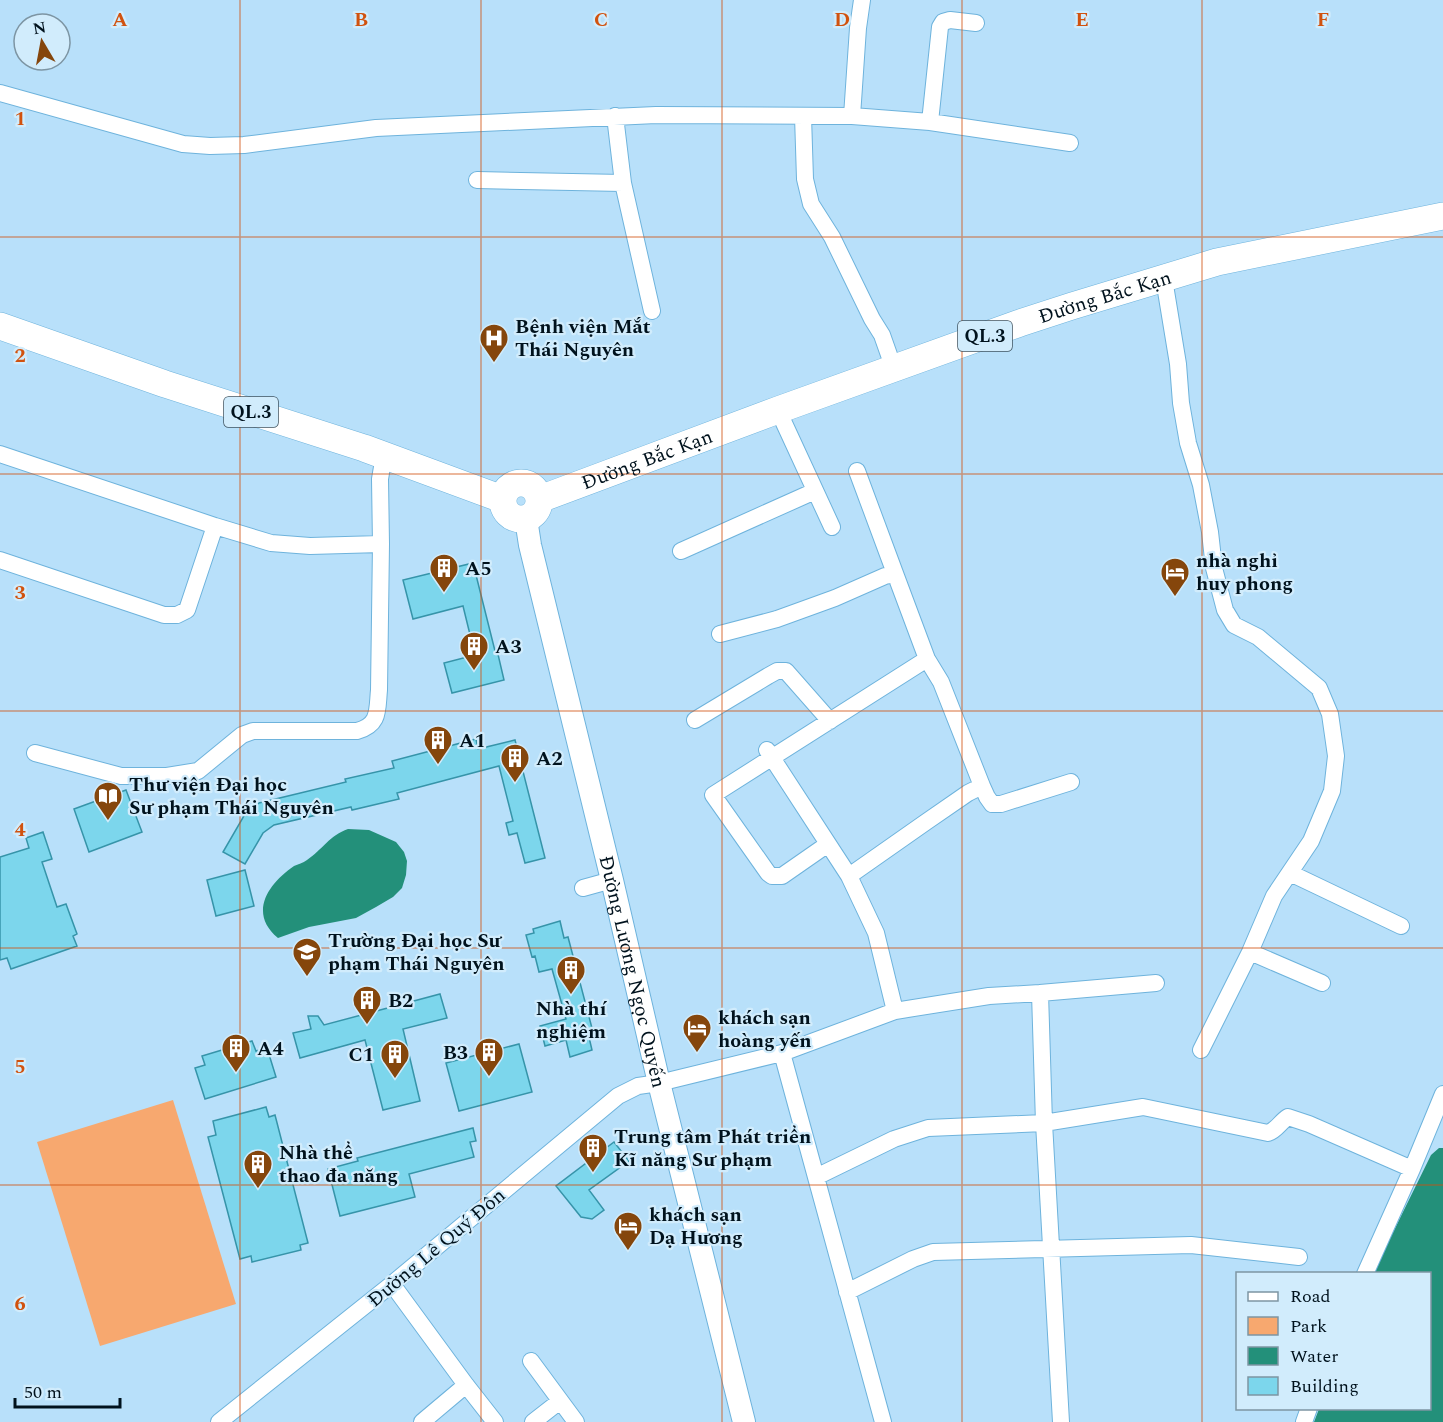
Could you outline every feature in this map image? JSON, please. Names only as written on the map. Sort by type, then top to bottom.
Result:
[{"type":"highway","name":"Đường Bắc Kạn","points":[[533,509],[778,410],[1020,323],[1217,262],[1443,216]]},
{"type":"highway","name":"QL.3","points":[[0,326],[165,384],[384,455],[502,500],[505,491],[512,484],[520,482],[530,484],[537,490],[533,509]]},
{"type":"main road","name":"Đường Lương Ngọc Quyến","points":[[533,509],[530,544],[659,1083],[744,1422]]},
{"type":"street","points":[[852,116],[862,0]]},
{"type":"street","points":[[930,122],[940,27],[943,22],[950,20],[976,23]]},
{"type":"street","points":[[0,93],[183,144],[210,146],[244,145],[376,128],[656,115],[852,116],[930,122],[1070,143]]},
{"type":"street","points":[[615,116],[623,183],[652,312]]},
{"type":"street","points":[[803,116],[804,179],[812,204],[832,237],[882,335],[894,369]]},
{"type":"street","points":[[477,180],[623,183]]},
{"type":"street","points":[[1164,279],[1188,444],[1201,485],[1214,568],[1225,610],[1234,625],[1258,637],[1319,688],[1330,714],[1336,756],[1332,791],[1311,841],[1274,896],[1250,952],[1201,1050]]},
{"type":"street","points":[[778,410],[832,527]]},
{"type":"street","points":[[0,453],[271,543],[310,546],[381,544]]},
{"type":"street","points":[[35,753],[121,776],[167,776],[198,771],[242,735],[254,731],[357,731],[367,728],[374,721],[377,711],[381,544],[380,479],[384,455]]},
{"type":"street","points":[[857,471],[927,659],[941,682],[987,797],[992,804],[1001,804],[1071,782]]},
{"type":"street","points":[[681,551],[815,491]]},
{"type":"street","points":[[0,561],[164,615],[177,615],[187,609],[215,526]]},
{"type":"street","points":[[720,634],[777,619],[835,598],[885,576],[896,576]]},
{"type":"street","points":[[828,844],[782,876],[772,876],[713,795],[770,754],[830,721],[927,659]]},
{"type":"street","points":[[695,720],[777,671],[786,671],[830,721]]},
{"type":"street","points":[[770,754],[849,876],[876,933],[895,1011]]},
{"type":"street","points":[[849,876],[981,786]]},
{"type":"street","points":[[1290,873],[1401,926]]},
{"type":"street","points":[[583,888],[612,880]]},
{"type":"street","points":[[1250,952],[1322,983]]},
{"type":"street","name":"Đường Lê Quý Đôn","points":[[219,1422],[392,1284],[618,1096],[638,1086],[782,1053],[895,1011],[989,996],[1156,982]]},
{"type":"street","points":[[1040,993],[1044,1123],[1061,1422]]},
{"type":"street","points":[[782,1053],[883,1422]]},
{"type":"street","points":[[1366,1272],[1443,1094]]},
{"type":"street","points":[[816,1177],[894,1139],[928,1128],[1044,1123],[1143,1107],[1268,1133],[1274,1131],[1282,1120],[1288,1118],[1310,1124],[1412,1169]]},
{"type":"street","points":[[847,1292],[914,1258],[933,1252],[1191,1245],[1299,1257]]},
{"type":"street","points":[[392,1284],[495,1422]]},
{"type":"street","points":[[531,1361],[576,1422]]},
{"type":"street","points":[[422,1422],[466,1385]]},
{"type":"street","points":[[533,1422],[560,1401]]},
{"type":"green space","points":[[173,1100],[236,1304],[100,1346],[37,1142]]},
{"type":"water","points":[[348,829],[369,830],[396,842],[404,852],[407,861],[402,888],[393,897],[356,918],[309,927],[278,938],[264,919],[265,899],[270,890],[285,873],[307,860],[336,835]]},
{"type":"water","points":[[1439,1148],[1443,1148],[1443,1422],[1314,1422],[1319,1410],[1431,1410],[1431,1272],[1373,1272],[1431,1155]]},
{"type":"building","name":"A5","points":[[473,563],[504,680],[452,693],[444,663],[475,655],[463,606],[413,619],[403,580]]},
{"type":"building","points":[[476,739],[478,749],[515,740],[545,858],[525,863],[517,833],[509,835],[506,823],[513,821],[499,766],[397,793],[399,799],[352,810],[351,807],[274,825],[263,833],[245,864],[223,852],[245,814],[259,803],[394,768],[392,761]]},
{"type":"building","name":"Thư viện Đại học Sư phạm Thái Nguyên","points":[[126,790],[142,832],[89,852],[74,809]]},
{"type":"building","points":[[43,832],[52,859],[42,862],[57,907],[66,904],[77,934],[73,936],[77,946],[11,969],[7,958],[0,960],[0,857],[29,848],[26,838]]},
{"type":"building","points":[[245,870],[254,906],[216,916],[207,880]]},
{"type":"building","name":"Nhà thí nghiệm","points":[[560,921],[564,938],[568,937],[593,1032],[588,1033],[592,1050],[570,1057],[566,1040],[545,1046],[540,1026],[566,1019],[552,969],[539,972],[526,935],[534,933],[533,929]]},
{"type":"building","name":"B2","points":[[440,994],[447,1018],[403,1029],[420,1101],[383,1110],[365,1040],[300,1058],[293,1033],[311,1029],[308,1016],[318,1016],[324,1025]]},
{"type":"building","name":"A4","points":[[252,1041],[256,1051],[267,1048],[276,1077],[205,1099],[195,1068],[205,1065],[202,1056]]},
{"type":"building","name":"B3","points":[[519,1044],[532,1092],[459,1111],[446,1063]]},
{"type":"building","name":"Nhà thể thao đa năng","points":[[266,1107],[269,1117],[275,1115],[308,1243],[300,1245],[301,1250],[252,1262],[251,1256],[240,1259],[208,1137],[216,1135],[213,1121]]},
{"type":"building","points":[[473,1128],[476,1141],[470,1142],[474,1157],[409,1174],[415,1197],[340,1216],[328,1169],[358,1161],[357,1158]]},
{"type":"building","name":"Trung tâm Phát triển Kĩ năng Sư phạm","points":[[614,1142],[629,1161],[589,1190],[604,1210],[592,1219],[581,1217],[556,1186]]},
{"type":"place","name":"Bệnh viện Mắt Thái Nguyên","points":[[494,364]]},
{"type":"place","name":"A5","points":[[444,594]]},
{"type":"place","name":"nhà nghỉ huy phong","points":[[1175,598]]},
{"type":"place","name":"A3","points":[[474,672]]},
{"type":"place","name":"A1","points":[[438,766]]},
{"type":"place","name":"A2","points":[[515,784]]},
{"type":"place","name":"Thư viện Đại học Sư phạm Thái Nguyên","points":[[108,822]]},
{"type":"place","name":"Trường Đại học Sư phạm Thái Nguyên","points":[[307,978]]},
{"type":"place","name":"Nhà thí nghiệm","points":[[571,996]]},
{"type":"place","name":"B2","points":[[367,1026]]},
{"type":"place","name":"khách sạn hoàng yến","points":[[697,1054]]},
{"type":"place","name":"A4","points":[[236,1074]]},
{"type":"place","name":"B3","points":[[489,1078]]},
{"type":"place","name":"C1","points":[[395,1080]]},
{"type":"place","name":"Trung tâm Phát triển Kĩ năng Sư phạm","points":[[593,1174]]},
{"type":"place","name":"Nhà thể thao đa năng","points":[[258,1190]]},
{"type":"place","name":"khách sạn Dạ Hương","points":[[628,1252]]}]
